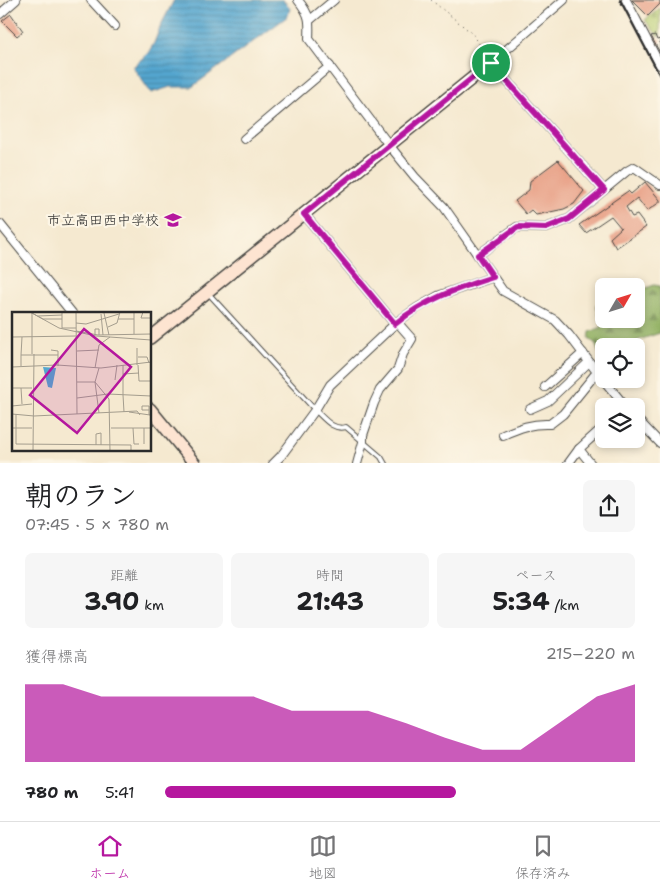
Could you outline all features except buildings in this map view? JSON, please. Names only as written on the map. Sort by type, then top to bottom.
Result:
[{"type":"street","points":[[0,14],[16,0]]},
{"type":"street","points":[[91,0],[115,26]]},
{"type":"street","points":[[298,0],[308,12],[310,20],[309,39],[389,145],[415,177],[444,207],[503,291],[555,320],[595,370]]},
{"type":"street","points":[[310,20],[334,0]]},
{"type":"street","points":[[151,337],[491,63],[564,0]]},
{"type":"street","points":[[626,0],[660,65]]},
{"type":"street","points":[[491,63],[604,190]]},
{"type":"street","points":[[244,139],[330,66]]},
{"type":"street","points":[[478,255],[518,227],[546,228],[569,219],[634,167],[660,185]]},
{"type":"street","points":[[304,214],[396,323],[412,339],[403,354],[398,369],[380,390],[374,403],[363,435],[363,442],[356,463]]},
{"type":"street","points":[[0,224],[70,312]]},
{"type":"street","points":[[274,463],[315,410],[330,385],[396,323],[438,296],[493,277]]},
{"type":"street","points":[[545,387],[583,353]]},
{"type":"street","points":[[530,409],[548,401],[589,362]]},
{"type":"street","points":[[502,435],[517,428],[536,423],[550,424],[563,414],[595,374]]},
{"type":"street","points":[[610,388],[618,398]]},
{"type":"street","points":[[151,410],[194,463]]},
{"type":"street","points":[[645,427],[660,443]]},
{"type":"street","points":[[569,463],[579,449],[595,435]]},
{"type":"street","points":[[579,449],[590,463]]},
{"type":"lane","points":[[207,292],[315,410],[332,426],[346,427],[381,457],[384,463]]},
{"type":"path","points":[[431,0],[473,34],[491,63]]},
{"type":"green space","points":[[660,8],[660,35],[658,36],[645,20]]},
{"type":"green space","points":[[654,285],[660,286],[660,333],[645,338],[595,338],[595,343],[589,339],[590,332],[600,328],[645,328],[645,288]]},
{"type":"water","points":[[174,0],[283,0],[290,8],[288,16],[192,87],[170,87],[151,93],[133,67],[148,53]]},
{"type":"railway","points":[[620,0],[660,76]]},
{"type":"place","name":"市立高田西中学校","points":[[173,220]]},
{"type":"route","points":[[491,63],[604,190],[569,219],[546,228],[518,227],[478,255],[493,277],[438,296],[395,324],[304,214],[491,63]]}]
